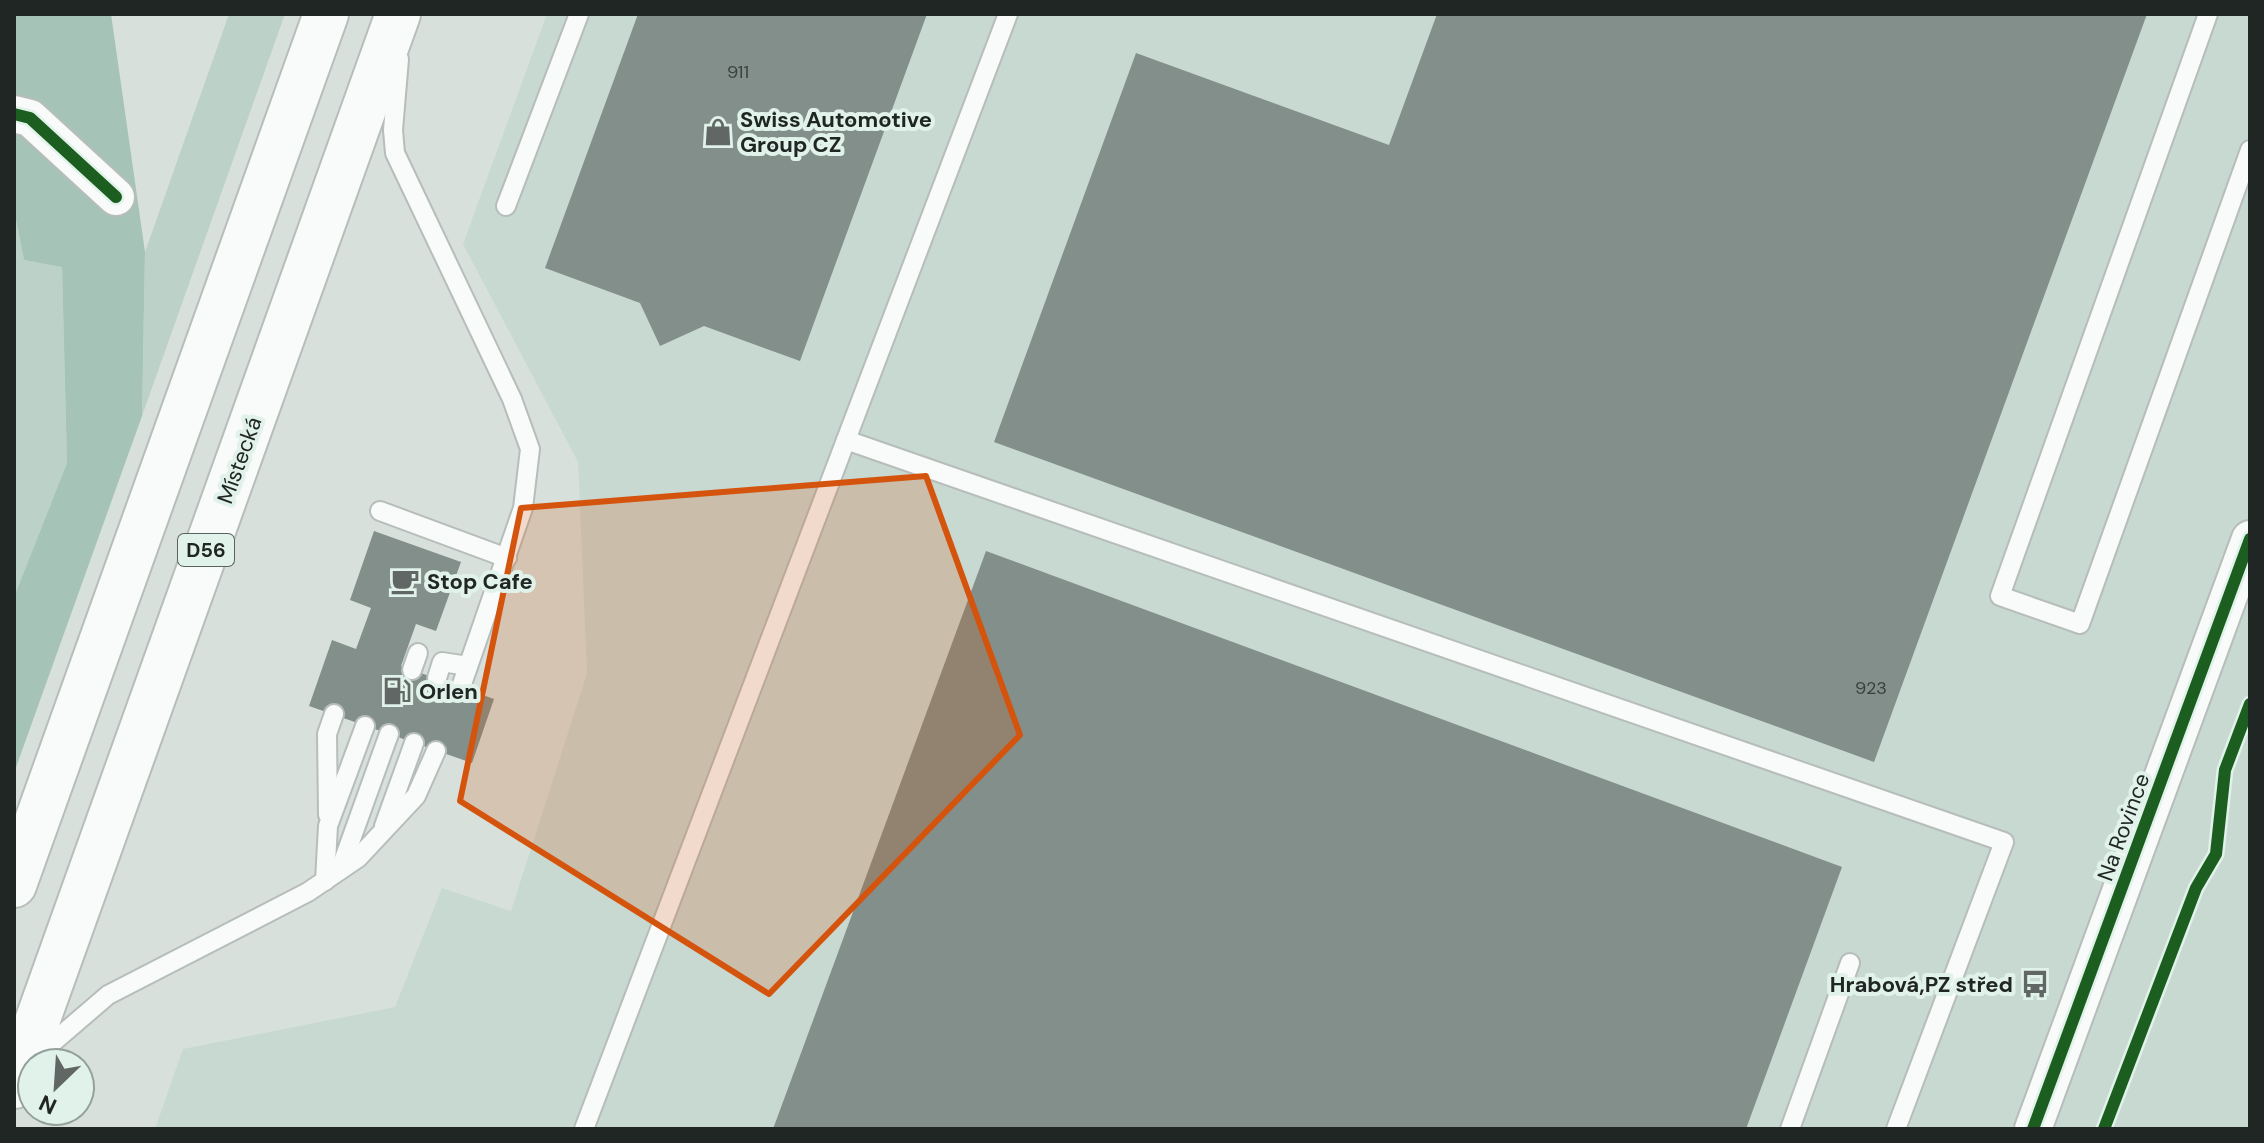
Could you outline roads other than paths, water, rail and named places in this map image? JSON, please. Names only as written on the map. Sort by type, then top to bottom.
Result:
[{"type":"highway","points":[[14,885],[326,14]]},
{"type":"highway","name":"Místecká","points":[[28,1047],[401,14]]},
{"type":"street","points":[[14,114],[30,118],[116,197]]},
{"type":"street","name":"Na Rovince","points":[[2033,1129],[2250,539]]},
{"type":"lane","points":[[401,14],[393,130],[395,153],[512,399],[530,449],[523,508],[461,687]]},
{"type":"lane","points":[[506,206],[579,14]]},
{"type":"lane","points":[[584,1129],[1008,14]]},
{"type":"lane","points":[[2208,14],[2000,596],[2080,624],[2250,150]]},
{"type":"lane","points":[[846,440],[2004,842],[1896,1129]]},
{"type":"lane","points":[[380,511],[507,558]]},
{"type":"lane","points":[[437,678],[442,662],[468,666]]},
{"type":"lane","points":[[333,875],[328,826],[327,734],[334,714]]},
{"type":"lane","points":[[328,826],[365,726]]},
{"type":"lane","points":[[333,875],[389,734]]},
{"type":"lane","points":[[382,833],[414,743]]},
{"type":"lane","points":[[51,1047],[108,995],[333,875],[382,833],[416,796],[436,751]]},
{"type":"lane","points":[[1790,1129],[1850,963]]},
{"type":"place","name":"Swiss Automotive Group CZ","points":[[718,132]]},
{"type":"place","name":"Stop Cafe","points":[[405,581]]},
{"type":"place","name":"Orlen","points":[[397,691]]},
{"type":"place","name":"Hrabová,PZ střed","points":[[2035,984]]}]
